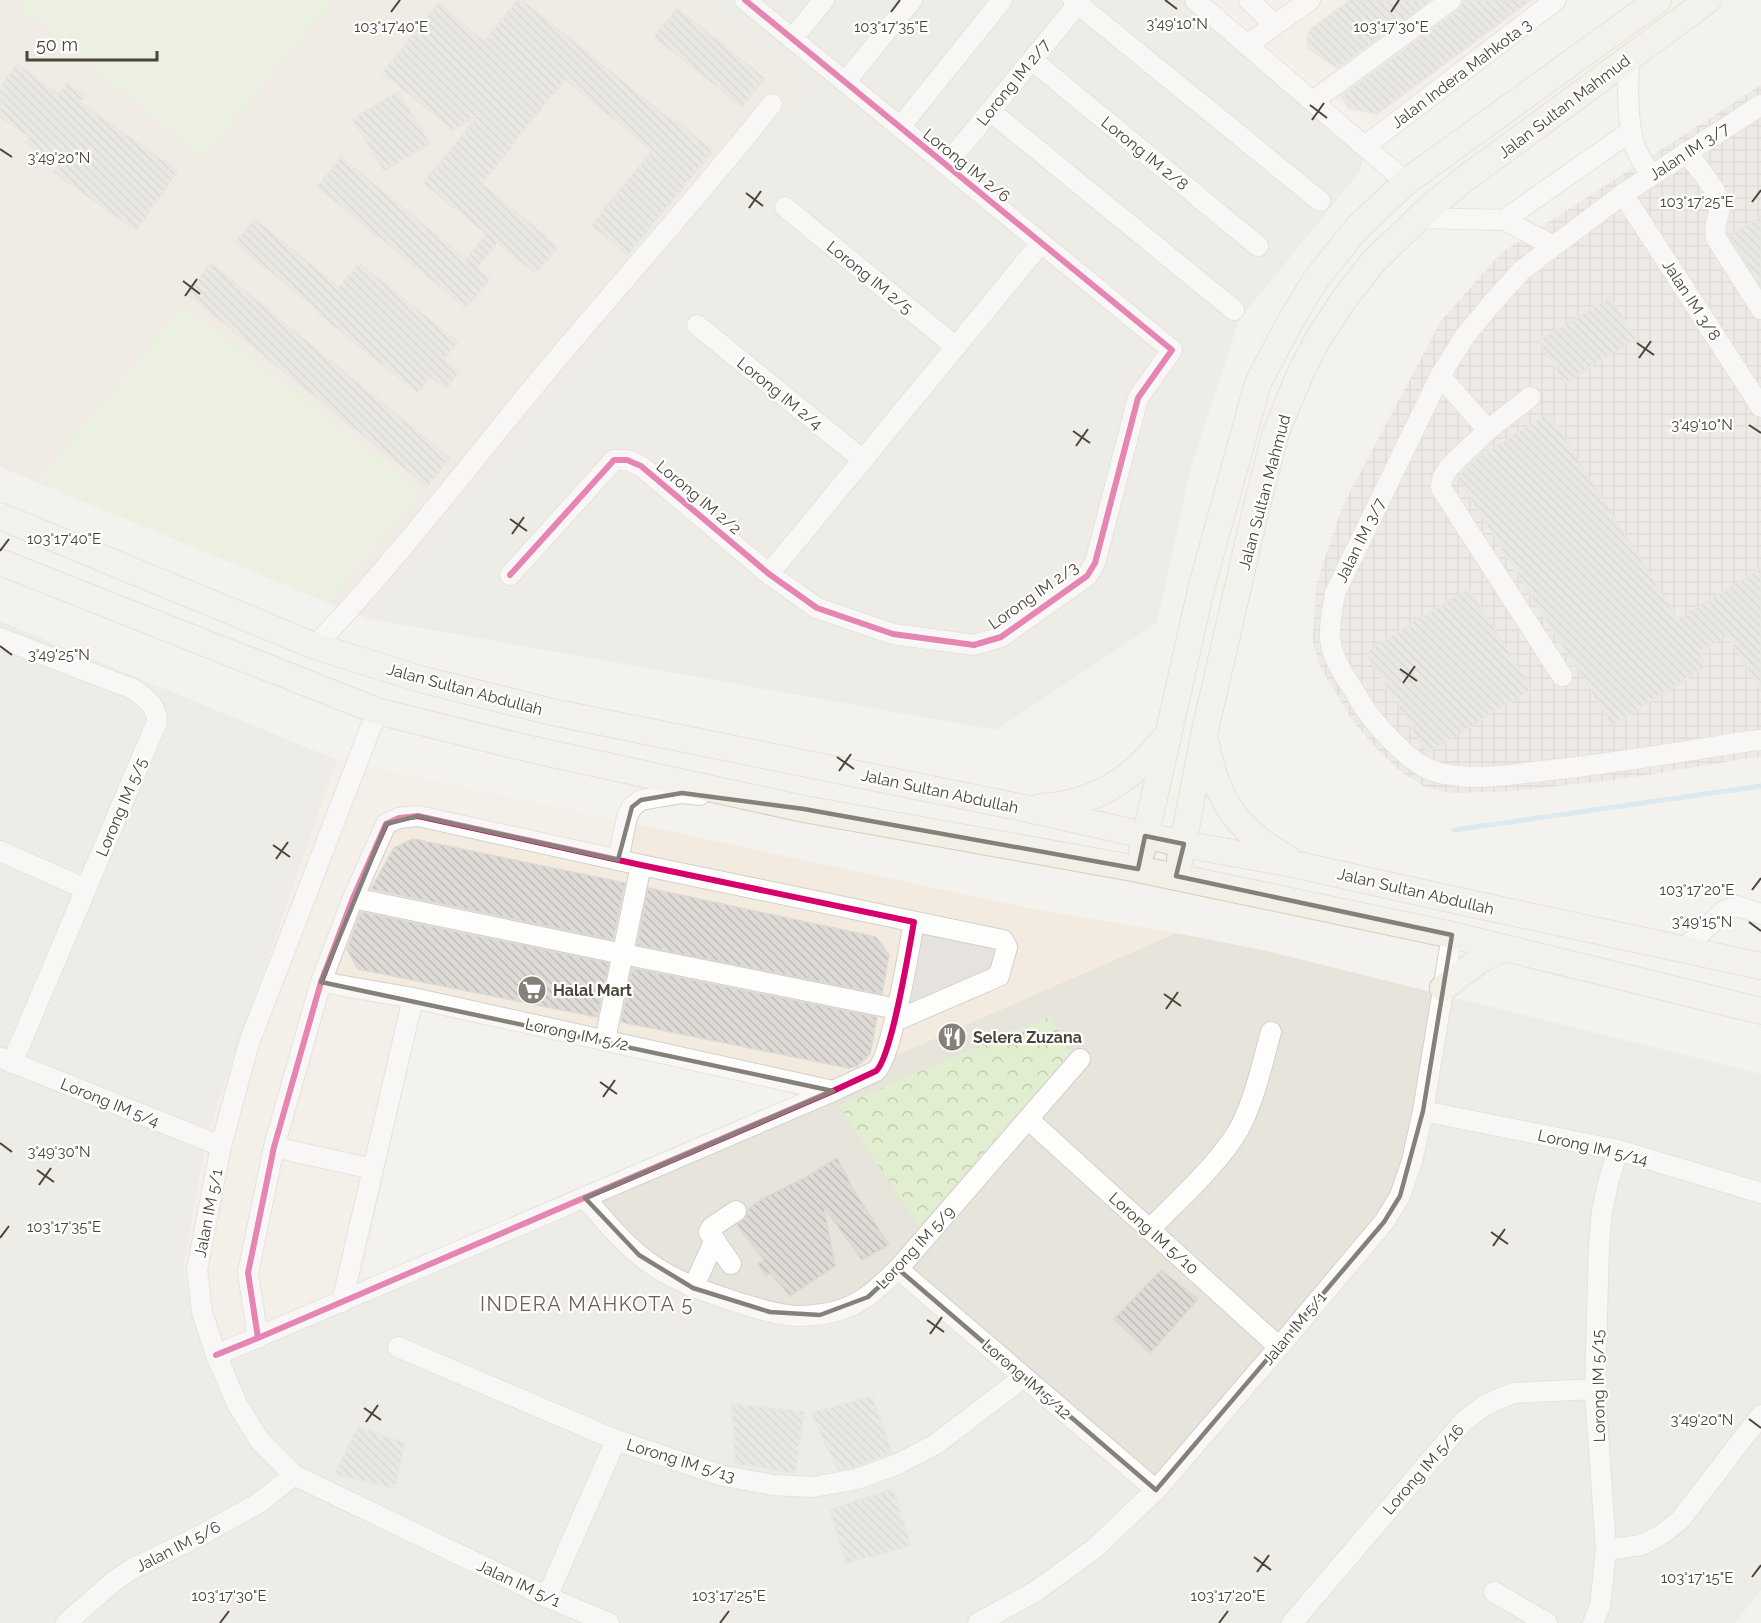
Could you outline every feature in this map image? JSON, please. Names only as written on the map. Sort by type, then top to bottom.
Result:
[{"type":"main road","name":"Jalan Sultan Mahmud","points":[[1138,869],[1202,585],[1258,383],[1290,322],[1316,279],[1357,228],[1406,182],[1658,0]]},
{"type":"main road","name":"Jalan Sultan Mahmud","points":[[1176,876],[1204,735],[1276,432],[1300,372],[1318,339],[1344,299],[1374,261],[1418,218],[1466,178],[1708,0]]},
{"type":"main road","name":"Jalan Sultan Abdullah","points":[[0,516],[315,646],[420,679],[552,712],[1019,807],[1184,844],[1298,865],[1761,966]]},
{"type":"main road","points":[[0,562],[377,711],[530,749],[804,809],[1176,876],[1452,935],[1761,1011]]},
{"type":"main road","points":[[1019,807],[1071,803],[1120,782],[1141,764],[1168,735]]},
{"type":"main road","points":[[1204,735],[1209,763],[1230,810],[1245,829],[1298,865]]},
{"type":"main road","points":[[1443,988],[1480,960],[1504,948]]},
{"type":"street","name":"Lorong IM 2/6","points":[[745,0],[1172,350]]},
{"type":"street","points":[[792,39],[824,0]]},
{"type":"street","points":[[845,82],[912,0]]},
{"type":"street","points":[[900,127],[1002,0]]},
{"type":"street","points":[[1195,0],[1406,182]]},
{"type":"street","points":[[1249,0],[1275,25]]},
{"type":"street","points":[[1247,45],[1310,0]]},
{"type":"street","points":[[1313,101],[1451,0]]},
{"type":"street","name":"Jalan Indera Mahkota 3","points":[[1365,146],[1556,0]]},
{"type":"street","points":[[1077,1],[1320,201]]},
{"type":"street","name":"Lorong IM 2/7","points":[[946,165],[1077,1]]},
{"type":"street","points":[[1630,57],[1631,132],[1636,149],[1651,175]]},
{"type":"street","name":"Lorong IM 2/8","points":[[1032,60],[1258,246]]},
{"type":"street","points":[[315,646],[357,602],[546,371],[772,104]]},
{"type":"street","name":"Jalan IM 3/7","points":[[1761,105],[1623,194],[1521,271],[1493,302],[1465,336],[1440,376],[1335,593],[1330,623],[1330,639],[1335,658],[1365,710],[1388,736],[1420,764],[1451,776],[1503,775],[1612,764],[1761,740]]},
{"type":"street","points":[[990,111],[1234,310]]},
{"type":"street","points":[[1504,220],[1631,132]]},
{"type":"street","points":[[1686,152],[1719,198],[1720,208],[1714,228],[1716,238],[1761,309]]},
{"type":"street","name":"Jalan IM 3/8","points":[[1623,194],[1761,407]]},
{"type":"street","name":"Lorong IM 2/5","points":[[785,207],[956,347]]},
{"type":"street","points":[[1418,218],[1504,220],[1554,246]]},
{"type":"street","points":[[769,574],[1041,243]]},
{"type":"street","name":"Lorong IM 2/4","points":[[697,325],[862,460]]},
{"type":"street","name":"Lorong IM 2/3","points":[[769,574],[817,608],[893,634],[974,645],[1001,638],[1088,576],[1095,563],[1138,398],[1172,350]]},
{"type":"street","points":[[1440,376],[1488,430]]},
{"type":"street","points":[[1530,398],[1488,430],[1449,467],[1442,479],[1441,488],[1562,676]]},
{"type":"street","name":"Lorong IM 2/2","points":[[510,575],[614,460],[627,460],[641,466],[769,574]]},
{"type":"street","name":"Lorong IM 5/5","points":[[0,638],[133,689],[147,699],[157,713],[158,722],[86,889],[6,1060]]},
{"type":"street","name":"Jalan IM 5/1","points":[[377,711],[249,1043],[221,1146],[196,1269],[202,1312],[216,1355],[237,1404],[260,1441],[294,1475],[547,1597],[609,1623]]},
{"type":"street","points":[[618,860],[627,817],[632,807],[641,800],[682,793],[804,809]]},
{"type":"street","points":[[258,1338],[248,1273],[274,1147],[321,982],[353,898],[386,824],[399,818],[418,816],[1003,940],[1008,947],[999,976],[896,1015],[623,954],[353,898]]},
{"type":"street","points":[[0,851],[86,889]]},
{"type":"street","points":[[605,1040],[641,865]]},
{"type":"street","points":[[1684,949],[1725,910],[1737,906],[1761,914]]},
{"type":"street","points":[[216,1355],[833,1091],[879,1069],[896,1015],[914,922]]},
{"type":"street","name":"Jalan IM 5/1","points":[[978,1623],[1036,1591],[1094,1549],[1156,1490],[1383,1222],[1400,1196],[1412,1161],[1423,1111],[1452,935]]},
{"type":"street","name":"Lorong IM 5/2","points":[[321,982],[413,998],[833,1091]]},
{"type":"street","points":[[342,1302],[413,998]]},
{"type":"street","points":[[1150,1229],[1223,1153],[1239,1129],[1251,1104],[1271,1032]]},
{"type":"street","name":"Lorong IM 5/9","points":[[585,1197],[619,1237],[639,1255],[693,1288],[770,1312],[797,1316],[820,1315],[844,1309],[868,1297],[898,1269],[1080,1059]]},
{"type":"street","name":"Lorong IM 5/4","points":[[6,1060],[221,1146]]},
{"type":"street","name":"Lorong IM 5/14","points":[[1423,1111],[1618,1149],[1761,1193]]},
{"type":"street","name":"Lorong IM 5/10","points":[[1029,1119],[1279,1347]]},
{"type":"street","points":[[274,1147],[373,1169]]},
{"type":"street","name":"Lorong IM 5/15","points":[[1593,1623],[1599,1606],[1606,1550],[1595,1389],[1599,1244],[1604,1202],[1618,1149]]},
{"type":"street","points":[[731,1264],[709,1232],[736,1211]]},
{"type":"street","points":[[693,1288],[715,1240]]},
{"type":"street","name":"Lorong IM 5/12","points":[[898,1269],[1156,1490]]},
{"type":"street","name":"Lorong IM 5/13","points":[[398,1347],[616,1440],[720,1475],[773,1485],[813,1487],[857,1479],[898,1464],[936,1444],[1024,1377]]},
{"type":"street","name":"Lorong IM 5/16","points":[[1292,1623],[1464,1421],[1485,1405],[1513,1393],[1595,1389]]},
{"type":"street","points":[[1606,1550],[1641,1545],[1661,1535],[1680,1520],[1761,1415]]},
{"type":"street","points":[[547,1597],[616,1440]]},
{"type":"street","name":"Jalan IM 5/6","points":[[74,1621],[114,1581],[132,1569],[259,1503],[294,1475]]},
{"type":"street","points":[[1494,1592],[1547,1623]]},
{"type":"highlighted area","points":[[682,793],[804,809],[1138,869],[1145,836],[1184,844],[1176,876],[1452,935],[1423,1111],[1400,1196],[1384,1222],[1156,1490],[898,1269],[868,1297],[820,1315],[770,1312],[693,1288],[639,1255],[585,1198],[833,1091],[321,982],[386,824],[418,816],[618,860],[632,807],[641,800]]},
{"type":"shaded area","points":[[0,0],[705,0],[805,84],[365,618],[0,467]]},
{"type":"shaded area","points":[[705,0],[1201,0],[1365,142],[1361,170],[1239,320],[1190,471],[1157,623],[996,730],[365,618],[805,84]]},
{"type":"shaded area","points":[[1219,0],[1548,0],[1369,126],[1274,50]]},
{"type":"shaded area","points":[[1761,85],[1761,757],[1615,780],[1504,792],[1449,793],[1423,786],[1400,771],[1375,747],[1352,720],[1319,665],[1313,641],[1316,585],[1342,507],[1441,321],[1501,253]]},
{"type":"shaded area","name":"INDERA MAHKOTA 5","points":[[0,621],[337,760],[207,1134],[205,1357],[1176,933],[1267,951],[1761,1074],[1761,1590],[1735,1623],[0,1623]]},
{"type":"shaded area","points":[[337,760],[1027,908],[1176,933],[805,1095],[419,1010],[360,1289],[205,1357],[183,1269],[207,1134]]},
{"type":"shaded area","points":[[924,927],[1002,950],[997,974],[907,1012]]},
{"type":"green space","points":[[23,0],[334,0],[203,159],[18,6]]},
{"type":"green space","points":[[184,305],[422,492],[329,603],[36,482]]},
{"type":"green space","points":[[1050,1016],[1071,1052],[919,1226],[839,1106]]},
{"type":"building","points":[[517,0],[522,0],[713,151],[628,255],[591,225],[652,150],[565,80],[482,184],[558,247],[536,274],[497,243],[477,268],[490,279],[466,308],[317,187],[341,157],[466,259],[486,234],[423,183],[479,114],[453,130],[382,73],[438,3],[484,41]]},
{"type":"building","points":[[1350,0],[1431,0],[1337,68],[1308,48],[1307,38],[1311,29]]},
{"type":"building","points":[[1463,0],[1531,0],[1377,114],[1349,108],[1341,96],[1458,10]]},
{"type":"building","points":[[677,8],[765,78],[742,107],[654,37]]},
{"type":"building","points":[[17,64],[59,94],[67,83],[85,96],[80,102],[178,171],[136,231],[53,172],[58,165],[26,143],[29,137],[0,117],[0,88]]},
{"type":"building","points":[[398,91],[430,144],[384,171],[352,119]]},
{"type":"building","points":[[1761,216],[1761,287],[1729,236]]},
{"type":"building","points":[[255,219],[339,287],[359,263],[458,342],[444,360],[460,372],[446,389],[430,377],[418,393],[318,314],[320,312],[235,243]]},
{"type":"building","points":[[211,263],[450,458],[427,487],[186,293]]},
{"type":"building","points":[[1610,297],[1636,339],[1565,383],[1538,341]]},
{"type":"building","points":[[1549,413],[1678,619],[1761,568],[1761,690],[1727,635],[1699,652],[1707,666],[1612,725],[1457,477],[1475,459]]},
{"type":"building","points":[[1469,588],[1532,689],[1427,753],[1365,652]]},
{"type":"building","points":[[413,839],[625,883],[613,940],[371,889],[394,848]]},
{"type":"building","points":[[648,888],[876,937],[889,955],[882,994],[637,945]]},
{"type":"building","points":[[361,912],[609,963],[597,1017],[358,969],[347,949]]},
{"type":"building","points":[[632,968],[877,1017],[870,1054],[857,1066],[849,1068],[621,1022]]},
{"type":"building","points":[[837,1158],[855,1192],[889,1245],[862,1260],[824,1207],[835,1266],[790,1296],[770,1273],[766,1276],[758,1264],[764,1260],[737,1225],[746,1217],[748,1209],[762,1199],[806,1177]]},
{"type":"building","points":[[1161,1270],[1198,1299],[1150,1353],[1114,1319]]},
{"type":"building","points":[[872,1396],[892,1453],[854,1467],[838,1470],[811,1413]]},
{"type":"building","points":[[732,1403],[804,1412],[795,1474],[735,1463]]},
{"type":"building","points":[[358,1427],[405,1443],[395,1489],[335,1474]]},
{"type":"building","points":[[893,1489],[911,1546],[846,1563],[830,1509]]},
{"type":"waterway","points":[[1454,830],[1761,786]]},
{"type":"cycle path","points":[[510,575],[614,460],[627,460],[641,466],[769,574],[817,608],[893,634],[974,645],[1001,637],[1087,576],[1095,563],[1138,398],[1172,350],[745,0]]},
{"type":"cycle path","points":[[216,1355],[258,1338],[833,1091],[876,1071],[882,1062],[894,1025],[914,922],[418,816],[399,818],[386,824],[353,898],[321,982],[274,1147],[248,1273],[258,1338]]},
{"type":"place","name":"Halal Mart","points":[[532,990]]},
{"type":"place","name":"Selera Zuzana","points":[[952,1037]]},
{"type":"district","name":"INDERA MAHKOTA 5","points":[[587,1304]]}]
